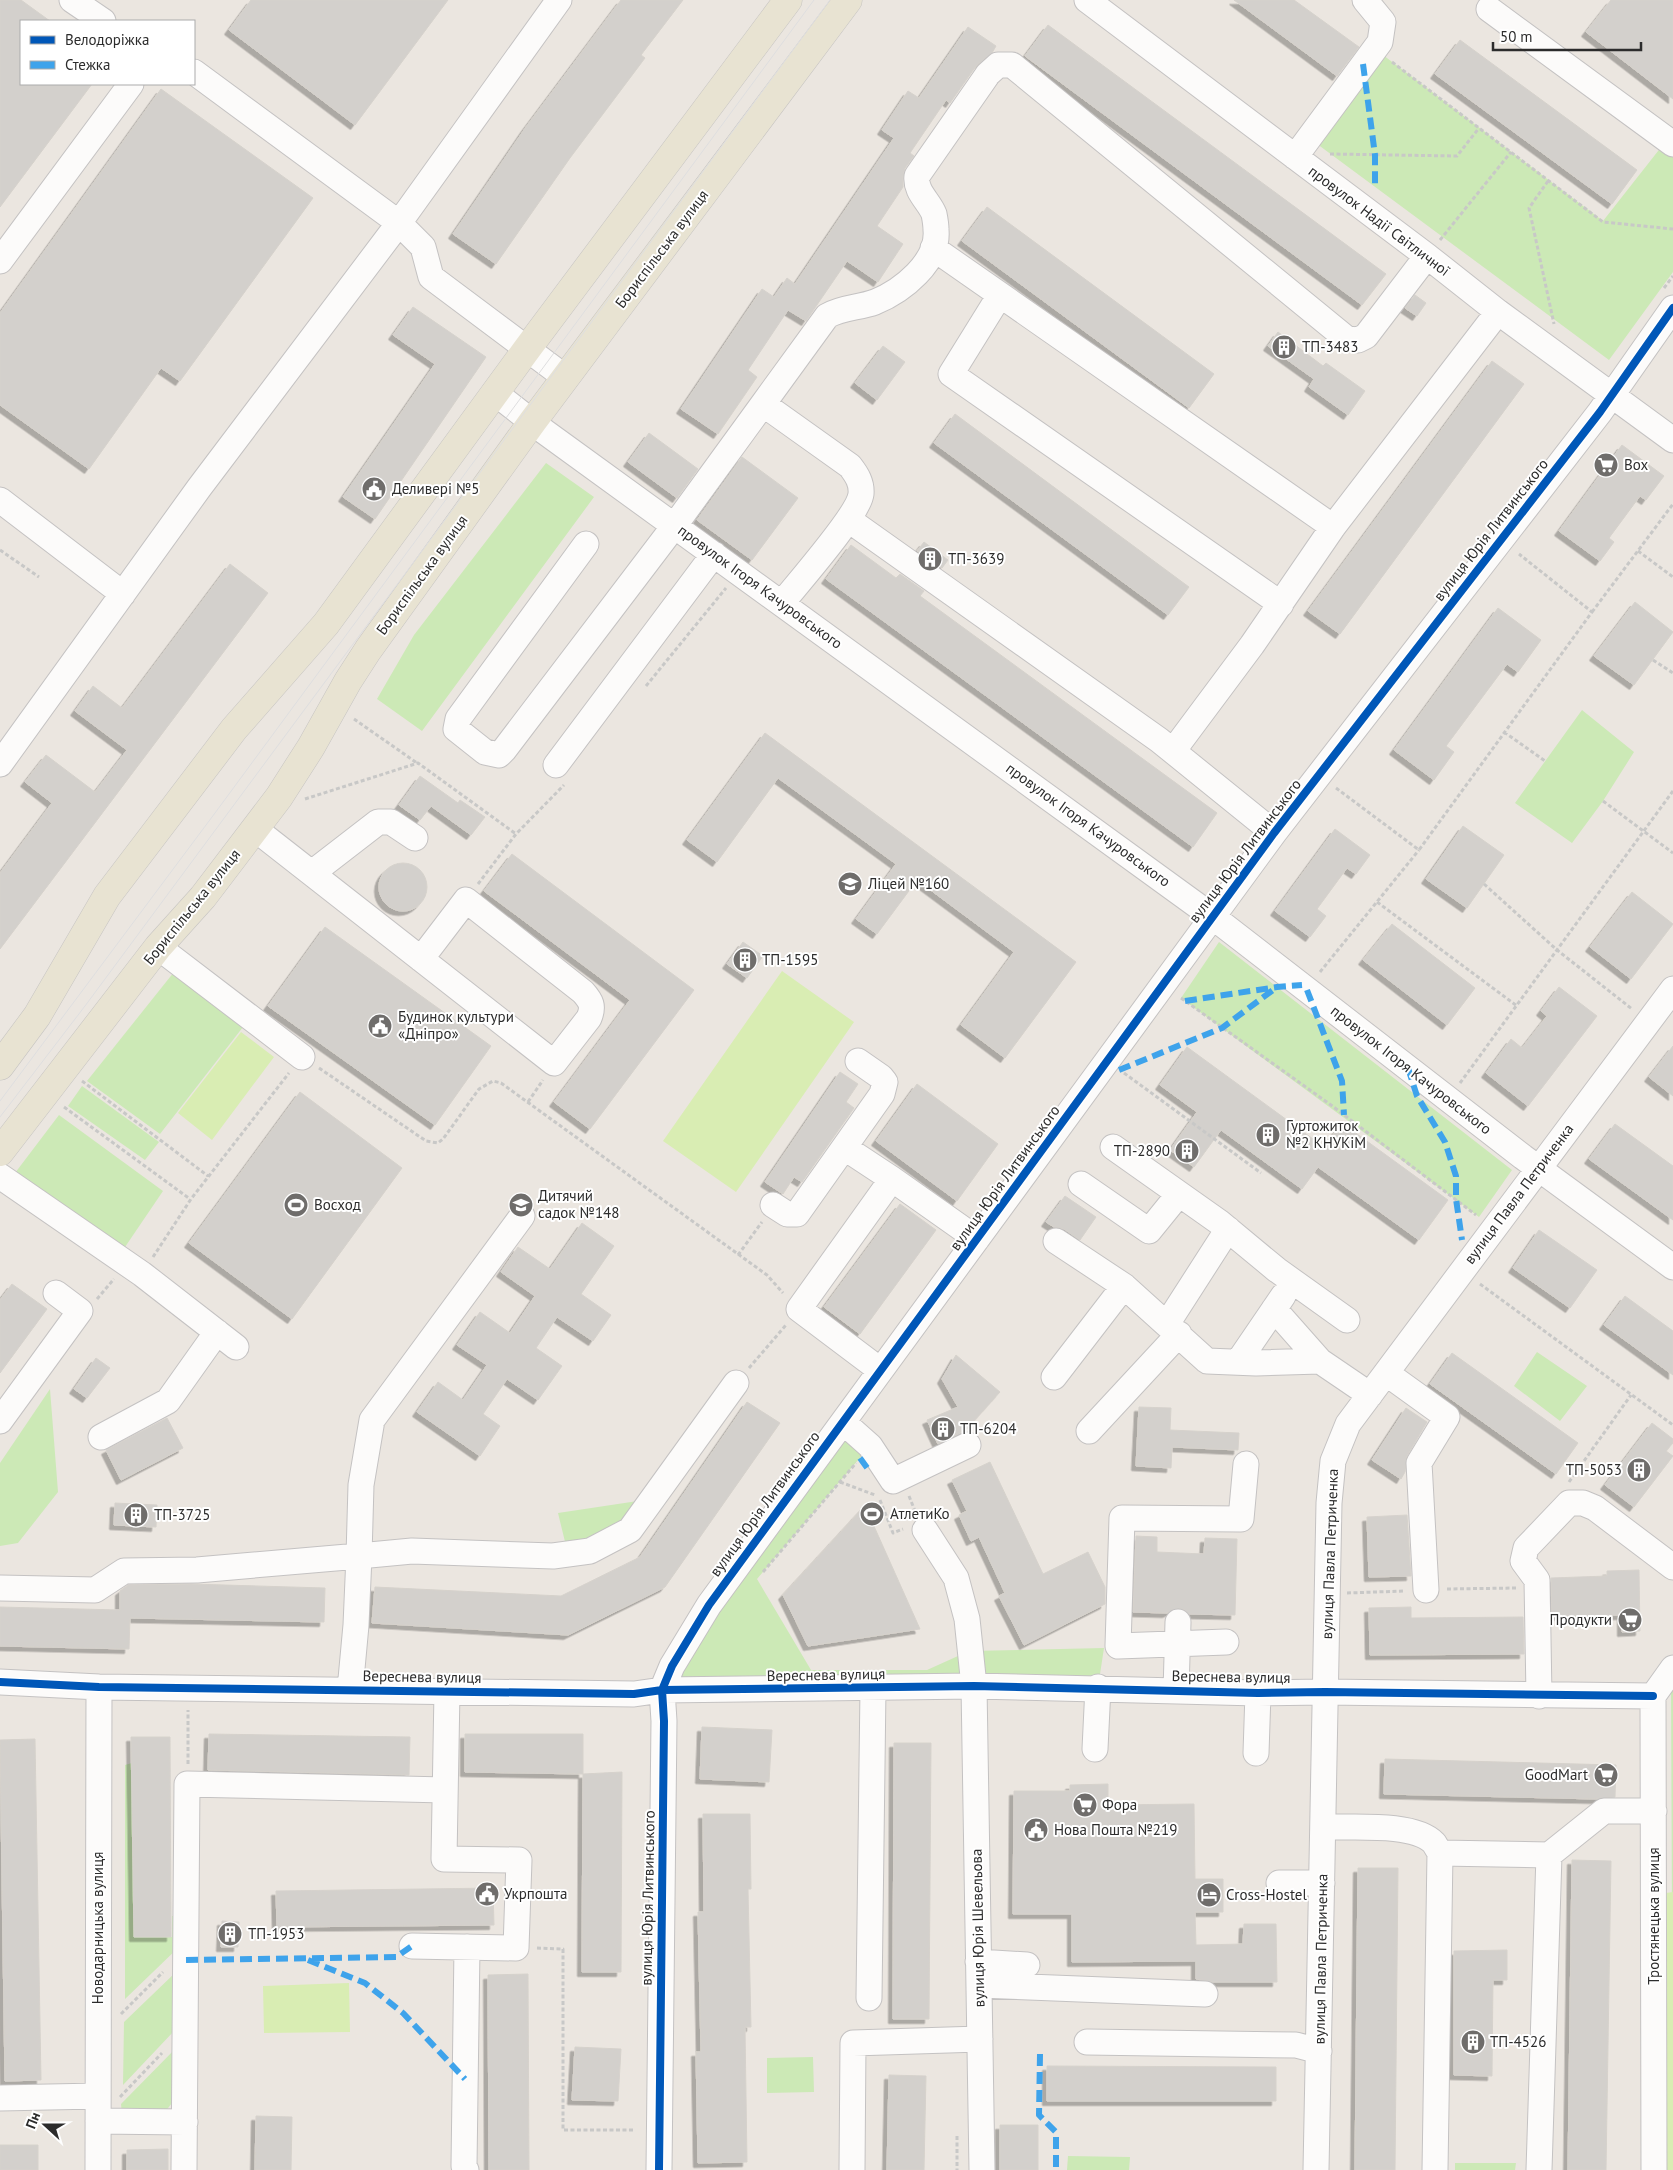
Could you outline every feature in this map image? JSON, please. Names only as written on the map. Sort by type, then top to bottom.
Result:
[{"type":"main road","points":[[0,1066],[37,1016],[107,896],[234,728],[326,624],[527,349],[788,0]]},
{"type":"main road","name":"Бориспільська вулиця","points":[[0,1152],[158,947],[203,897],[255,829],[312,747],[368,650],[533,421],[848,0]]},
{"type":"street","points":[[72,0],[102,20]]},
{"type":"street","points":[[0,764],[199,488],[399,223],[559,0]]},
{"type":"street","name":"провулок Надії Світличної","points":[[1087,0],[1428,256],[1498,312],[1673,440]]},
{"type":"street","points":[[1295,157],[1380,42],[1383,22],[1365,0]]},
{"type":"street","points":[[1489,9],[1673,144]]},
{"type":"street","points":[[586,544],[458,719],[456,729],[485,752],[499,755],[504,750],[675,525],[826,316],[841,309],[875,302],[899,288],[924,267],[933,248],[936,232],[934,214],[918,188],[917,176],[988,74],[998,65],[1012,65],[1347,339],[1358,340],[1366,336],[1428,256]]},
{"type":"street","points":[[195,73],[399,223],[423,247],[431,277],[566,378]]},
{"type":"street","points":[[0,261],[130,85]]},
{"type":"street","points":[[933,248],[1333,527]]},
{"type":"street","points":[[1000,295],[951,374],[1281,604]]},
{"type":"street","name":"вулиця Юрія Литвинського","points":[[659,2170],[664,1721],[662,1690],[672,1666],[709,1605],[1274,832],[1612,395],[1673,308]]},
{"type":"street","points":[[1173,751],[1281,604],[1333,527],[1498,312]]},
{"type":"street","name":"провулок Ігоря Качуровського","points":[[495,393],[1213,917],[1539,1168],[1673,1268]]},
{"type":"street","points":[[763,404],[850,466],[860,478],[861,495],[849,520],[782,603]]},
{"type":"street","points":[[0,500],[124,594]]},
{"type":"street","points":[[849,520],[1173,751],[1274,832]]},
{"type":"street","points":[[556,766],[714,554]]},
{"type":"street","points":[[312,874],[378,822],[391,822],[414,838]]},
{"type":"street","points":[[255,829],[554,1064],[589,1018],[592,1009],[590,1000],[583,992],[466,900],[421,959]]},
{"type":"street","points":[[158,947],[302,1057]]},
{"type":"street","name":"вулиця Павла Петриченка","points":[[1316,2170],[1324,1827],[1324,1692],[1329,1503],[1333,1461],[1348,1424],[1673,990]]},
{"type":"street","points":[[773,1205],[787,1214],[797,1214],[845,1148],[885,1088],[885,1082],[881,1077],[858,1061]]},
{"type":"street","points":[[1113,1147],[1228,1229],[1293,1281],[1347,1320]]},
{"type":"street","points":[[845,1148],[977,1239]]},
{"type":"street","points":[[0,1176],[134,1268],[236,1347]]},
{"type":"street","points":[[880,1370],[799,1310],[892,1179]]},
{"type":"street","points":[[1081,1184],[1148,1231],[1178,1194]]},
{"type":"street","points":[[350,1690],[356,1625],[361,1485],[372,1420],[522,1216]]},
{"type":"street","points":[[1089,1431],[1173,1329],[1228,1229]]},
{"type":"street","points":[[1056,1241],[1124,1286],[1208,1361],[1320,1361]]},
{"type":"street","points":[[1238,1362],[1293,1281]]},
{"type":"street","points":[[1054,1377],[1124,1286]]},
{"type":"street","points":[[0,1421],[80,1311],[56,1293]]},
{"type":"street","points":[[1274,1309],[1320,1361],[1370,1394]]},
{"type":"street","points":[[102,1437],[168,1401],[217,1332]]},
{"type":"street","points":[[1386,1373],[1447,1417],[1419,1463],[1426,1590]]},
{"type":"street","points":[[0,1588],[95,1590],[124,1571],[197,1570],[412,1551],[553,1556],[590,1552],[630,1530],[736,1383]]},
{"type":"street","points":[[843,1422],[870,1446],[893,1481],[968,1445]]},
{"type":"street","points":[[1226,1642],[1177,1634],[1118,1646],[1122,1518],[1241,1519],[1246,1464]]},
{"type":"street","points":[[1539,1696],[1537,1580],[1523,1561],[1526,1548],[1570,1503],[1583,1503],[1594,1508],[1673,1567]]},
{"type":"street","name":"вулиця Юрія Шевельова","points":[[923,1527],[956,1578],[967,1619],[974,1686],[982,2170]]},
{"type":"street","points":[[1176,1690],[1177,1634]]},
{"type":"street","points":[[1653,1696],[1673,1668]]},
{"type":"street","name":"Вереснева вулиця","points":[[0,1682],[99,1687],[634,1694],[662,1690],[974,1686],[1098,1687],[1258,1693],[1324,1692],[1653,1696]]},
{"type":"street","name":"Новодарницька вулиця","points":[[98,2170],[98,2121],[108,2097],[99,1687]]},
{"type":"street","points":[[1095,1749],[1098,1687]]},
{"type":"street","points":[[869,1998],[873,1688]]},
{"type":"street","points":[[412,1946],[516,1948],[519,1860],[444,1858],[447,1691]]},
{"type":"street","points":[[1256,1753],[1258,1693]]},
{"type":"street","name":"Тростянецька вулиця","points":[[1653,1696],[1654,2170]]},
{"type":"street","points":[[184,2170],[187,1784],[445,1790]]},
{"type":"street","points":[[1440,1853],[1549,1855],[1604,1811],[1654,1811]]},
{"type":"street","points":[[1324,1827],[1404,1829],[1420,1834],[1434,1843],[1440,1853],[1435,2170]]},
{"type":"street","points":[[1540,2170],[1549,1855]]},
{"type":"street","points":[[1279,1883],[1322,1883]]},
{"type":"street","points":[[466,2170],[464,2166],[467,1947]]},
{"type":"street","points":[[978,1973],[1027,1965]]},
{"type":"street","points":[[978,1973],[1205,1994]]},
{"type":"street","points":[[852,2170],[853,2043],[980,2039]]},
{"type":"street","points":[[1087,2042],[1296,2045],[1318,2051]]},
{"type":"street","points":[[0,2098],[108,2097]]},
{"type":"street","points":[[98,2121],[185,2122]]},
{"type":"path","points":[[1375,49],[1603,222],[1673,229]]},
{"type":"path","points":[[1330,154],[1458,156],[1479,128]]},
{"type":"path","points":[[1428,256],[1511,152]]},
{"type":"path","points":[[1548,180],[1529,208],[1554,324]]},
{"type":"path","points":[[1317,976],[1419,850],[1673,504]]},
{"type":"path","points":[[0,550],[39,577]]},
{"type":"path","points":[[1638,551],[1673,577]]},
{"type":"path","points":[[1519,554],[1592,612]]},
{"type":"path","points":[[1653,660],[1673,673]]},
{"type":"path","points":[[354,719],[516,834]]},
{"type":"path","points":[[1504,732],[1545,761]]},
{"type":"path","points":[[299,801],[418,763]]},
{"type":"path","points":[[1333,787],[1419,850]]},
{"type":"path","points":[[1459,1085],[1673,790]]},
{"type":"path","points":[[1603,801],[1673,853]]},
{"type":"path","points":[[1484,884],[1557,950],[1632,1010]]},
{"type":"path","points":[[1377,902],[1517,1006]]},
{"type":"path","points":[[1175,1005],[1186,990]]},
{"type":"path","points":[[1181,998],[1331,1105],[1479,1217]]},
{"type":"path","points":[[80,1311],[98,1299],[134,1268],[191,1199],[302,1057],[431,1143],[438,1143],[443,1139],[480,1089],[493,1081],[501,1084],[766,1275],[799,1310],[736,1383]]},
{"type":"path","points":[[1119,1070],[1261,1173]]},
{"type":"path","points":[[81,1081],[208,1176]]},
{"type":"path","points":[[61,1104],[191,1199]]},
{"type":"path","points":[[738,1255],[773,1205]]},
{"type":"path","points":[[1462,1270],[1673,1426]]},
{"type":"path","points":[[1570,1503],[1567,1484],[1631,1395]]},
{"type":"path","points":[[757,1579],[870,1446]]},
{"type":"path","points":[[840,1482],[879,1496],[893,1533],[923,1527],[900,1477]]},
{"type":"path","points":[[187,1784],[189,1704]]},
{"type":"path","points":[[516,1948],[563,1950],[563,2130],[634,2130]]},
{"type":"path","points":[[117,2018],[186,1949]]},
{"type":"path","points":[[108,2097],[185,2028]]},
{"type":"green space","points":[[1375,49],[1603,221],[1662,146],[1673,154],[1673,272],[1609,360],[1309,138]]},
{"type":"green space","points":[[546,463],[594,497],[422,731],[377,699],[414,635]]},
{"type":"green space","points":[[1582,710],[1634,752],[1603,801],[1572,843],[1515,803]]},
{"type":"green space","points":[[1219,942],[1512,1170],[1479,1217],[1181,998]]},
{"type":"green space","points":[[782,971],[854,1022],[736,1192],[663,1141]]},
{"type":"green space","points":[[174,972],[243,1027],[160,1134],[87,1081]]},
{"type":"green space","points":[[241,1032],[274,1057],[212,1140],[178,1113]]},
{"type":"green space","points":[[82,1086],[159,1142],[145,1160],[68,1106]]},
{"type":"green space","points":[[59,1115],[163,1191],[123,1250],[15,1173]]},
{"type":"green space","points":[[1537,1352],[1587,1386],[1560,1421],[1514,1386]]},
{"type":"green space","points":[[50,1389],[58,1492],[18,1543],[0,1546],[0,1463]]},
{"type":"green space","points":[[843,1422],[870,1446],[757,1579],[811,1670],[927,1670],[969,1651],[1104,1648],[1098,1687],[662,1690]]},
{"type":"green space","points":[[651,1499],[630,1530],[568,1554],[558,1513]]},
{"type":"green space","points":[[1673,1676],[1673,2170],[1671,1679]]},
{"type":"green space","points":[[132,1763],[134,1937],[172,1937],[172,1916],[179,1916],[180,1946],[125,1999],[125,1765]]},
{"type":"green space","points":[[1673,1892],[1673,2170],[1667,2170],[1666,1893]]},
{"type":"green space","points":[[177,1971],[175,2030],[123,2085],[124,2022]]},
{"type":"green space","points":[[349,1983],[350,2032],[264,2033],[263,1986]]},
{"type":"green space","points":[[178,2046],[175,2099],[165,2112],[122,2115],[121,2104]]},
{"type":"green space","points":[[813,2057],[814,2092],[767,2093],[767,2058]]},
{"type":"green space","points":[[1068,2156],[1130,2157],[1129,2170],[1067,2170]]},
{"type":"green space","points":[[1455,2163],[1516,2163],[1515,2170],[1455,2170]]},
{"type":"building","points":[[0,0],[21,0],[49,20],[20,20],[20,85],[91,85],[0,207]]},
{"type":"building","points":[[251,0],[448,0],[355,125],[229,30]]},
{"type":"building","points":[[621,0],[683,0],[641,55],[645,58],[570,158],[496,264],[453,234],[526,127]]},
{"type":"building","points":[[1234,0],[1294,0],[1359,47],[1337,76]]},
{"type":"building","points":[[1611,0],[1673,0],[1673,99],[1586,32]]},
{"type":"building","points":[[1048,25],[1386,274],[1362,305],[1025,56]]},
{"type":"building","points":[[968,27],[996,46],[992,53],[976,66],[950,103],[946,100],[910,153],[914,156],[905,168],[903,187],[877,226],[903,244],[878,282],[847,261],[806,321],[788,310],[748,370],[757,377],[718,434],[681,409],[762,289],[774,297],[787,278],[795,284],[894,138],[882,130],[908,91],[919,98]]},
{"type":"building","points":[[1460,40],[1637,170],[1612,204],[1435,74]]},
{"type":"building","points":[[161,89],[313,198],[180,381],[161,368],[89,469],[0,405],[0,313]]},
{"type":"building","points":[[987,207],[1214,374],[1189,408],[962,241]]},
{"type":"building","points":[[1415,295],[1426,303],[1417,316],[1405,308]]},
{"type":"building","points":[[413,307],[486,357],[375,519],[343,497],[435,364],[393,335]]},
{"type":"building","points":[[1278,332],[1323,366],[1326,363],[1365,391],[1348,415],[1309,387],[1314,379],[1268,346]]},
{"type":"building","points":[[883,346],[905,362],[877,400],[855,383]]},
{"type":"building","points":[[1492,361],[1524,384],[1340,634],[1308,611]]},
{"type":"building","points":[[955,414],[1189,587],[1168,615],[934,443]]},
{"type":"building","points":[[649,433],[698,469],[677,498],[628,462]]},
{"type":"building","points":[[1622,445],[1664,476],[1646,500],[1640,496],[1609,538],[1614,542],[1600,561],[1559,531]]},
{"type":"building","points":[[742,457],[798,498],[752,560],[697,520]]},
{"type":"building","points":[[924,542],[948,560],[942,568],[917,551]]},
{"type":"building","points":[[851,545],[896,578],[900,574],[924,591],[920,596],[1217,813],[1193,847],[826,579]]},
{"type":"building","points":[[230,564],[268,593],[0,949],[0,873],[52,803],[25,782],[46,755],[95,792],[127,750],[75,711],[93,686],[122,708]]},
{"type":"building","points":[[1635,602],[1673,632],[1634,685],[1594,656]]},
{"type":"building","points":[[1498,608],[1541,640],[1518,672],[1507,664],[1446,746],[1454,752],[1434,780],[1394,750]]},
{"type":"building","points":[[765,733],[1076,962],[1005,1058],[961,1025],[1014,952],[917,880],[877,934],[856,919],[896,864],[778,778],[717,862],[687,840]]},
{"type":"building","points":[[420,776],[458,803],[460,800],[485,817],[471,835],[431,806],[420,820],[399,805]]},
{"type":"building","points":[[1463,826],[1504,855],[1467,908],[1426,879]]},
{"type":"building","points":[[1335,829],[1370,855],[1356,874],[1347,868],[1317,909],[1326,916],[1310,937],[1275,911]]},
{"type":"building","points":[[512,854],[694,990],[590,1129],[554,1102],[630,1000],[484,891]]},
{"type":"building","points":[[398,863],[408,863],[420,870],[427,882],[427,892],[420,904],[408,911],[398,911],[390,907],[383,900],[379,892],[379,882],[383,874],[390,867]]},
{"type":"building","points":[[1632,892],[1673,924],[1631,979],[1590,947]]},
{"type":"building","points":[[1392,924],[1475,988],[1447,1025],[1363,960]]},
{"type":"building","name":"Будинок культури «Дніпро»","points":[[325,927],[491,1046],[435,1125],[268,1006]]},
{"type":"building","name":"ТП-1595","points":[[743,942],[763,956],[747,978],[727,964]]},
{"type":"building","points":[[1559,987],[1597,1016],[1528,1106],[1486,1073],[1511,1039],[1522,1048],[1547,1016],[1541,1011]]},
{"type":"building","points":[[1673,1046],[1673,1096],[1649,1077]]},
{"type":"building","name":"Гуртожиток №2 КНУКіМ","points":[[1187,1047],[1324,1147],[1342,1123],[1448,1200],[1419,1240],[1318,1167],[1302,1189],[1221,1130],[1194,1167],[1170,1150],[1197,1112],[1160,1085]]},
{"type":"building","points":[[840,1072],[858,1084],[846,1102],[854,1108],[802,1182],[794,1177],[783,1194],[765,1182]]},
{"type":"building","points":[[917,1084],[998,1144],[957,1201],[876,1141]]},
{"type":"building","name":"Восход","points":[[300,1092],[402,1168],[292,1319],[189,1243]]},
{"type":"building","points":[[1615,1124],[1673,1166],[1673,1220],[1589,1159]]},
{"type":"building","points":[[1065,1196],[1096,1217],[1080,1240],[1064,1229],[1054,1227],[1046,1222]]},
{"type":"building","points":[[900,1204],[936,1230],[860,1334],[824,1307]]},
{"type":"building","points":[[582,1223],[614,1246],[581,1294],[611,1315],[593,1341],[557,1317],[536,1348],[562,1366],[538,1400],[507,1379],[483,1414],[500,1426],[480,1456],[417,1412],[438,1382],[463,1400],[487,1365],[457,1345],[480,1312],[510,1333],[535,1296],[501,1272],[518,1247],[550,1269]]},
{"type":"building","points":[[1539,1230],[1597,1270],[1570,1308],[1513,1268]]},
{"type":"building","points":[[12,1284],[47,1309],[0,1373],[0,1300]]},
{"type":"building","points":[[1625,1296],[1673,1331],[1673,1375],[1604,1325]]},
{"type":"building","points":[[1452,1353],[1578,1443],[1556,1474],[1430,1384]]},
{"type":"building","points":[[956,1355],[1000,1392],[965,1431],[938,1444],[927,1420],[958,1407],[942,1379]]},
{"type":"building","points":[[96,1358],[110,1368],[87,1398],[74,1389]]},
{"type":"building","points":[[747,1402],[780,1423],[665,1587],[568,1635],[372,1623],[375,1587],[561,1596],[640,1557]]},
{"type":"building","points":[[1139,1407],[1171,1408],[1170,1430],[1239,1433],[1238,1450],[1172,1447],[1171,1468],[1136,1466]]},
{"type":"building","points":[[1406,1408],[1427,1422],[1407,1456],[1405,1472],[1401,1479],[1372,1460]]},
{"type":"building","points":[[167,1418],[183,1448],[121,1480],[106,1450]]},
{"type":"building","name":"ТП-5053","points":[[1652,1423],[1673,1439],[1673,1443],[1666,1451],[1673,1456],[1634,1507],[1605,1485]]},
{"type":"building","points":[[990,1462],[1043,1574],[1088,1552],[1105,1587],[1105,1604],[1024,1645],[999,1596],[1005,1593],[979,1537],[971,1541],[959,1515],[967,1511],[952,1480]]},
{"type":"building","name":"ТП-3725","points":[[115,1503],[157,1505],[156,1527],[114,1525]]},
{"type":"building","points":[[865,1506],[920,1629],[808,1646],[783,1595]]},
{"type":"building","points":[[1407,1515],[1411,1576],[1369,1577],[1367,1517]]},
{"type":"building","points":[[1136,1536],[1157,1537],[1157,1552],[1204,1554],[1205,1538],[1237,1539],[1235,1615],[1189,1614],[1185,1610],[1178,1608],[1167,1613],[1133,1612]]},
{"type":"building","points":[[1639,1570],[1640,1631],[1622,1632],[1622,1615],[1552,1616],[1551,1578],[1607,1576],[1607,1571]]},
{"type":"building","points":[[191,1584],[325,1588],[324,1622],[130,1618],[129,1649],[0,1646],[0,1607],[120,1610],[120,1591],[128,1585]]},
{"type":"building","points":[[1411,1607],[1411,1618],[1523,1617],[1524,1654],[1370,1655],[1369,1608]]},
{"type":"building","points":[[702,1727],[772,1730],[769,1782],[700,1779]]},
{"type":"building","points":[[209,1734],[410,1737],[409,1775],[208,1770]]},
{"type":"building","points":[[465,1734],[583,1734],[583,1774],[465,1772]]},
{"type":"building","points":[[131,1737],[170,1737],[171,1937],[134,1937]]},
{"type":"building","points":[[35,1739],[41,2080],[5,2081],[0,1740]]},
{"type":"building","points":[[894,1743],[931,1743],[929,2019],[893,2019]]},
{"type":"building","points":[[1385,1759],[1616,1765],[1615,1797],[1597,1799],[1384,1794]]},
{"type":"building","points":[[622,1772],[621,1972],[582,1972],[583,1774]]},
{"type":"building","points":[[1108,1784],[1108,1805],[1194,1804],[1195,1879],[1223,1879],[1223,1912],[1195,1912],[1196,1945],[1243,1944],[1244,1924],[1276,1924],[1277,1982],[1213,1982],[1196,1979],[1196,1961],[1072,1962],[1072,1914],[1013,1914],[1014,1791],[1070,1791],[1070,1785]]},
{"type":"building","points":[[703,1814],[750,1814],[751,1889],[748,1889],[751,2027],[745,2027],[747,2162],[698,2163],[696,2052],[701,2052],[698,1912],[704,1912]]},
{"type":"building","points":[[1572,1860],[1611,1861],[1606,2170],[1568,2170]]},
{"type":"building","points":[[1358,1868],[1398,1868],[1395,2170],[1355,2170]]},
{"type":"building","points":[[493,1888],[494,1925],[277,1927],[276,1891]]},
{"type":"building","name":"ТП-1953","points":[[222,1921],[239,1922],[238,1947],[221,1947]]},
{"type":"building","points":[[1507,1950],[1507,1980],[1493,1980],[1492,2076],[1454,2075],[1454,1951]]},
{"type":"building","points":[[528,1974],[529,2170],[489,2170],[488,1975]]},
{"type":"building","points":[[575,2047],[621,2049],[618,2101],[572,2100]]},
{"type":"building","points":[[1047,2066],[1276,2067],[1276,2101],[1047,2101]]},
{"type":"building","points":[[889,2075],[926,2076],[924,2170],[887,2170]]},
{"type":"building","points":[[256,2116],[292,2117],[291,2170],[255,2170]]},
{"type":"building","points":[[1000,2125],[1038,2125],[1038,2170],[1000,2170]]},
{"type":"building","points":[[0,2145],[38,2145],[38,2170],[0,2170]]},
{"type":"building","points":[[168,2149],[168,2170],[127,2170],[127,2150]]},
{"type":"tram line","points":[[0,1101],[215,813],[814,0]]},
{"type":"tram line","points":[[0,1117],[85,1006],[830,0]]},
{"type":"marked path","points":[[1363,64],[1375,155],[1375,188]]},
{"type":"marked path","points":[[1185,1001],[1302,985]]},
{"type":"marked path","points":[[1119,1070],[1222,1028],[1277,987]]},
{"type":"marked path","points":[[1307,990],[1342,1081],[1344,1115]]},
{"type":"marked path","points":[[1408,1068],[1417,1096],[1445,1142],[1456,1176],[1456,1199],[1462,1240]]},
{"type":"marked path","points":[[860,1458],[868,1469]]},
{"type":"marked path","points":[[186,1960],[396,1957],[412,1946]]},
{"type":"marked path","points":[[308,1960],[365,1983],[403,2013],[465,2079]]},
{"type":"marked path","points":[[1040,2054],[1039,2115],[1056,2132],[1056,2170]]},
{"type":"cycle path","points":[[659,2170],[664,1721],[662,1690],[672,1666],[709,1605],[1274,833],[1600,412],[1673,308]]},
{"type":"cycle path","points":[[0,1682],[99,1687],[634,1694],[662,1690],[974,1686],[1258,1693],[1325,1692],[1653,1696]]},
{"type":"place","name":"ТП-3483","points":[[1284,347]]},
{"type":"place","name":"Box","points":[[1606,465]]},
{"type":"place","name":"Деливері №5","points":[[374,489]]},
{"type":"place","name":"ТП-3639","points":[[930,559]]},
{"type":"place","name":"Ліцей №160","points":[[850,884]]},
{"type":"place","name":"ТП-1595","points":[[745,960]]},
{"type":"place","name":"Будинок культури «Дніпро»","points":[[380,1026]]},
{"type":"place","name":"Гуртожиток №2 КНУКіМ","points":[[1268,1135]]},
{"type":"place","name":"ТП-2890","points":[[1187,1151]]},
{"type":"place","name":"Восход","points":[[296,1205]]},
{"type":"place","name":"Дитячий садок №148","points":[[521,1205]]},
{"type":"place","name":"ТП-6204","points":[[943,1429]]},
{"type":"place","name":"ТП-5053","points":[[1639,1470]]},
{"type":"place","name":"АтлетиКо","points":[[872,1514]]},
{"type":"place","name":"ТП-3725","points":[[136,1515]]},
{"type":"place","name":"Продукти","points":[[1630,1620]]},
{"type":"place","name":"GoodMart","points":[[1606,1775]]},
{"type":"place","name":"Фора","points":[[1085,1805]]},
{"type":"place","name":"Нова Пошта №219","points":[[1036,1830]]},
{"type":"place","name":"Укрпошта","points":[[487,1894]]},
{"type":"place","name":"Cross-Hostel","points":[[1209,1895]]},
{"type":"place","name":"ТП-1953","points":[[230,1934]]},
{"type":"place","name":"ТП-4526","points":[[1473,2042]]}]
